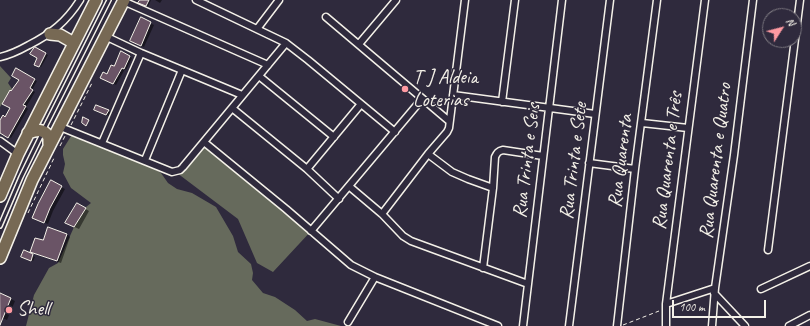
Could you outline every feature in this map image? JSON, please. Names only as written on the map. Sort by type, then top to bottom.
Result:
[{"type":"highway","points":[[0,196],[3,181],[96,0]]},
{"type":"highway","points":[[0,258],[32,180],[55,145],[64,128],[105,36],[124,0]]},
{"type":"highway","points":[[50,34],[60,36],[74,43]]},
{"type":"highway","points":[[28,133],[38,130],[43,131],[55,145]]},
{"type":"street","points":[[0,57],[6,56],[50,34],[69,16],[80,0]]},
{"type":"street","points":[[124,0],[268,65]]},
{"type":"street","points":[[196,0],[286,43],[395,132]]},
{"type":"street","points":[[257,29],[279,0]]},
{"type":"street","points":[[359,44],[396,0]]},
{"type":"street","points":[[382,214],[449,128],[465,0]]},
{"type":"street","points":[[502,102],[515,0]]},
{"type":"street","name":"Rua Trinta e Seis","points":[[523,326],[562,0]]},
{"type":"street","name":"Rua Trinta e Sete","points":[[569,326],[610,0]]},
{"type":"street","name":"Rua Quarenta","points":[[619,326],[635,169],[657,0]]},
{"type":"street","name":"Rua Quarenta e Três","points":[[666,326],[666,306],[705,0]]},
{"type":"street","name":"Rua Quarenta e Quatro","points":[[712,326],[714,291],[734,155],[753,0]]},
{"type":"street","points":[[768,250],[800,0]]},
{"type":"street","points":[[326,18],[359,44],[449,121]]},
{"type":"street","points":[[105,36],[242,95]]},
{"type":"street","points":[[64,128],[172,172],[180,170],[286,43]]},
{"type":"street","points":[[102,143],[141,52]]},
{"type":"street","points":[[145,160],[182,70]]},
{"type":"street","points":[[259,76],[334,137]]},
{"type":"street","points":[[453,95],[595,114]]},
{"type":"street","points":[[311,231],[422,99]]},
{"type":"street","points":[[307,169],[361,104]]},
{"type":"street","points":[[232,108],[307,169],[339,199]]},
{"type":"street","points":[[642,122],[688,128]]},
{"type":"street","points":[[0,141],[18,154]]},
{"type":"street","points":[[204,142],[351,265],[375,277],[498,326]]},
{"type":"street","points":[[483,268],[493,188],[495,157],[499,151],[503,150],[543,156]]},
{"type":"street","points":[[428,154],[452,172],[468,180],[493,188]]},
{"type":"street","points":[[589,163],[635,169]]},
{"type":"street","points":[[350,186],[382,214],[403,236],[411,241],[528,284]]},
{"type":"street","points":[[761,289],[810,266]]},
{"type":"street","points":[[348,322],[375,277]]},
{"type":"street","points":[[666,306],[714,291],[746,326]]},
{"type":"street","points":[[789,326],[810,315]]},
{"type":"lane","points":[[0,226],[21,177],[108,0]]},
{"type":"path","points":[[55,145],[64,128]]},
{"type":"path","points":[[25,219],[54,158]]},
{"type":"path","points":[[619,326],[666,306]]},
{"type":"green space","points":[[0,66],[11,78],[8,83],[12,89],[0,107]]},
{"type":"green space","points":[[73,133],[93,144],[155,169],[161,173],[168,183],[177,189],[192,193],[216,207],[233,236],[238,252],[251,264],[253,273],[252,280],[263,293],[275,297],[295,310],[307,321],[315,319],[341,326],[26,326],[34,295],[49,268],[58,263],[74,227],[86,207],[91,203],[71,188],[63,173],[65,164],[63,149]]},
{"type":"green space","points":[[204,139],[312,230],[273,272],[257,263],[238,219],[177,173]]},
{"type":"building","points":[[140,0],[149,0],[146,6],[138,3]]},
{"type":"building","points":[[141,17],[151,22],[141,46],[130,41]]},
{"type":"building","points":[[35,47],[46,53],[39,67],[34,65],[37,58],[30,54]]},
{"type":"building","points":[[121,51],[130,56],[124,69],[122,68],[113,84],[100,78],[103,72],[107,74],[111,65],[114,66]]},
{"type":"building","points":[[16,68],[35,79],[30,88],[33,90],[23,105],[26,106],[8,138],[0,133],[0,120],[3,115],[5,117],[10,108],[2,104],[10,90],[11,91],[19,80],[12,76]]},
{"type":"building","points":[[96,105],[109,110],[106,115],[94,110]]},
{"type":"building","points":[[83,117],[89,120],[86,126],[82,123]]},
{"type":"building","points":[[51,180],[62,186],[44,223],[32,218]]},
{"type":"building","points":[[77,203],[86,208],[74,227],[65,223]]},
{"type":"building","points":[[48,227],[67,234],[57,261],[30,252],[35,238],[43,240]]},
{"type":"building","points":[[24,250],[33,254],[31,261],[21,257]]},
{"type":"building","points":[[0,293],[11,298],[0,325]]},
{"type":"place","name":"T J Aldeia Loterias","points":[[405,89]]},
{"type":"place","name":"Shell","points":[[9,310]]}]
